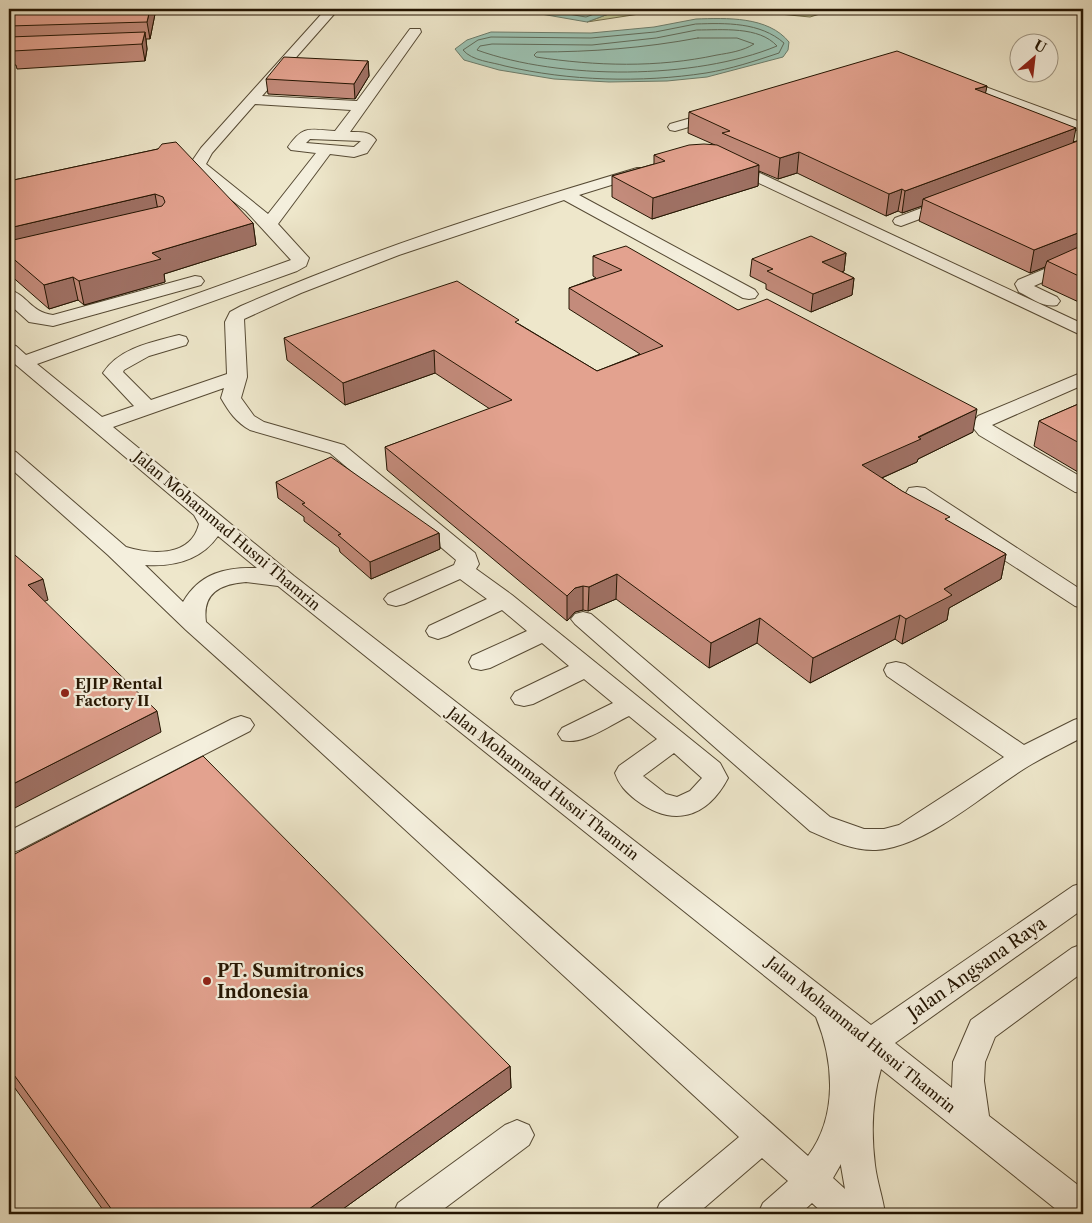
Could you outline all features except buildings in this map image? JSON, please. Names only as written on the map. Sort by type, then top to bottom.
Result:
[{"type":"street","points":[[16,356],[292,267],[300,262],[300,258],[269,224],[252,208],[199,168],[198,164],[206,151],[330,12]]},
{"type":"street","points":[[340,135],[415,32]]},
{"type":"street","points":[[941,74],[1083,128]]},
{"type":"street","points":[[251,100],[362,106]]},
{"type":"street","points":[[675,127],[731,110]]},
{"type":"street","points":[[308,134],[340,135],[364,137],[369,140],[359,151],[296,147],[305,135],[308,134]]},
{"type":"street","points":[[269,224],[326,150]]},
{"type":"street","points":[[712,157],[1083,331]]},
{"type":"street","points":[[396,599],[462,570],[468,564],[467,558],[337,449],[269,430],[247,420],[237,409],[232,398],[237,377],[234,322],[236,316],[329,275],[565,194],[659,166]]},
{"type":"street","points":[[565,194],[749,294]]},
{"type":"street","points":[[908,225],[966,202]]},
{"type":"street","points":[[1083,258],[1024,284],[1025,288],[1083,316]]},
{"type":"street","points":[[9,295],[35,318],[53,321],[195,281]]},
{"type":"street","points":[[146,407],[113,373],[114,370],[118,364],[140,353],[179,341]]},
{"type":"street","name":"Jalan Mohammad Husni Thamrin","points":[[16,356],[286,581],[874,1043],[972,1124],[1083,1210]]},
{"type":"street","points":[[99,425],[146,407],[237,377]]},
{"type":"street","points":[[1083,378],[985,420],[981,425],[986,431],[1083,487]]},
{"type":"street","points":[[9,456],[116,550],[194,625],[283,702],[762,1138],[849,1214]]},
{"type":"street","points":[[916,493],[1083,601]]},
{"type":"street","points":[[116,550],[131,558],[138,559],[152,560],[175,557],[194,548],[206,537],[210,524],[204,514]]},
{"type":"street","points":[[462,570],[504,600],[629,705],[674,740]]},
{"type":"street","points":[[194,625],[192,611],[196,600],[204,589],[218,580],[235,575],[254,573],[286,581]]},
{"type":"street","points":[[438,631],[504,600]]},
{"type":"street","points":[[583,619],[820,824],[849,838],[866,840],[893,838],[909,832],[1023,757],[1083,726]]},
{"type":"street","points":[[481,662],[544,633]]},
{"type":"street","points":[[524,698],[585,668]]},
{"type":"street","points":[[896,670],[1023,757]]},
{"type":"street","points":[[571,734],[629,705]]},
{"type":"street","points":[[9,843],[241,725]]},
{"type":"street","name":"Jalan Angsana Raya","points":[[874,1043],[873,1041],[939,993],[1083,894]]},
{"type":"street","points":[[972,1124],[968,1081],[969,1062],[982,1030],[1083,956]]},
{"type":"street","points":[[775,1214],[811,1181],[832,1149],[842,1122],[847,1095],[846,1059],[836,1024],[828,1007]]},
{"type":"street","points":[[868,1214],[858,1166],[856,1116],[864,1071],[874,1043]]},
{"type":"street","points":[[410,1214],[517,1135]]},
{"type":"street","points":[[672,1214],[762,1138]]},
{"type":"shaded area","points":[[622,9],[672,9],[587,22]]},
{"type":"shaded area","points":[[728,9],[836,9],[810,17]]},
{"type":"water","points":[[448,9],[622,9],[587,22],[541,14]]},
{"type":"water","points":[[696,19],[746,20],[770,27],[789,42],[788,50],[783,57],[707,77],[667,81],[609,82],[554,79],[499,70],[464,60],[455,49],[467,40],[491,32],[591,33],[654,27]]},
{"type":"place","name":"EJIP Rental Factory II","points":[[65,693]]},
{"type":"place","name":"PT. Sumitronics Indonesia","points":[[207,981]]}]
